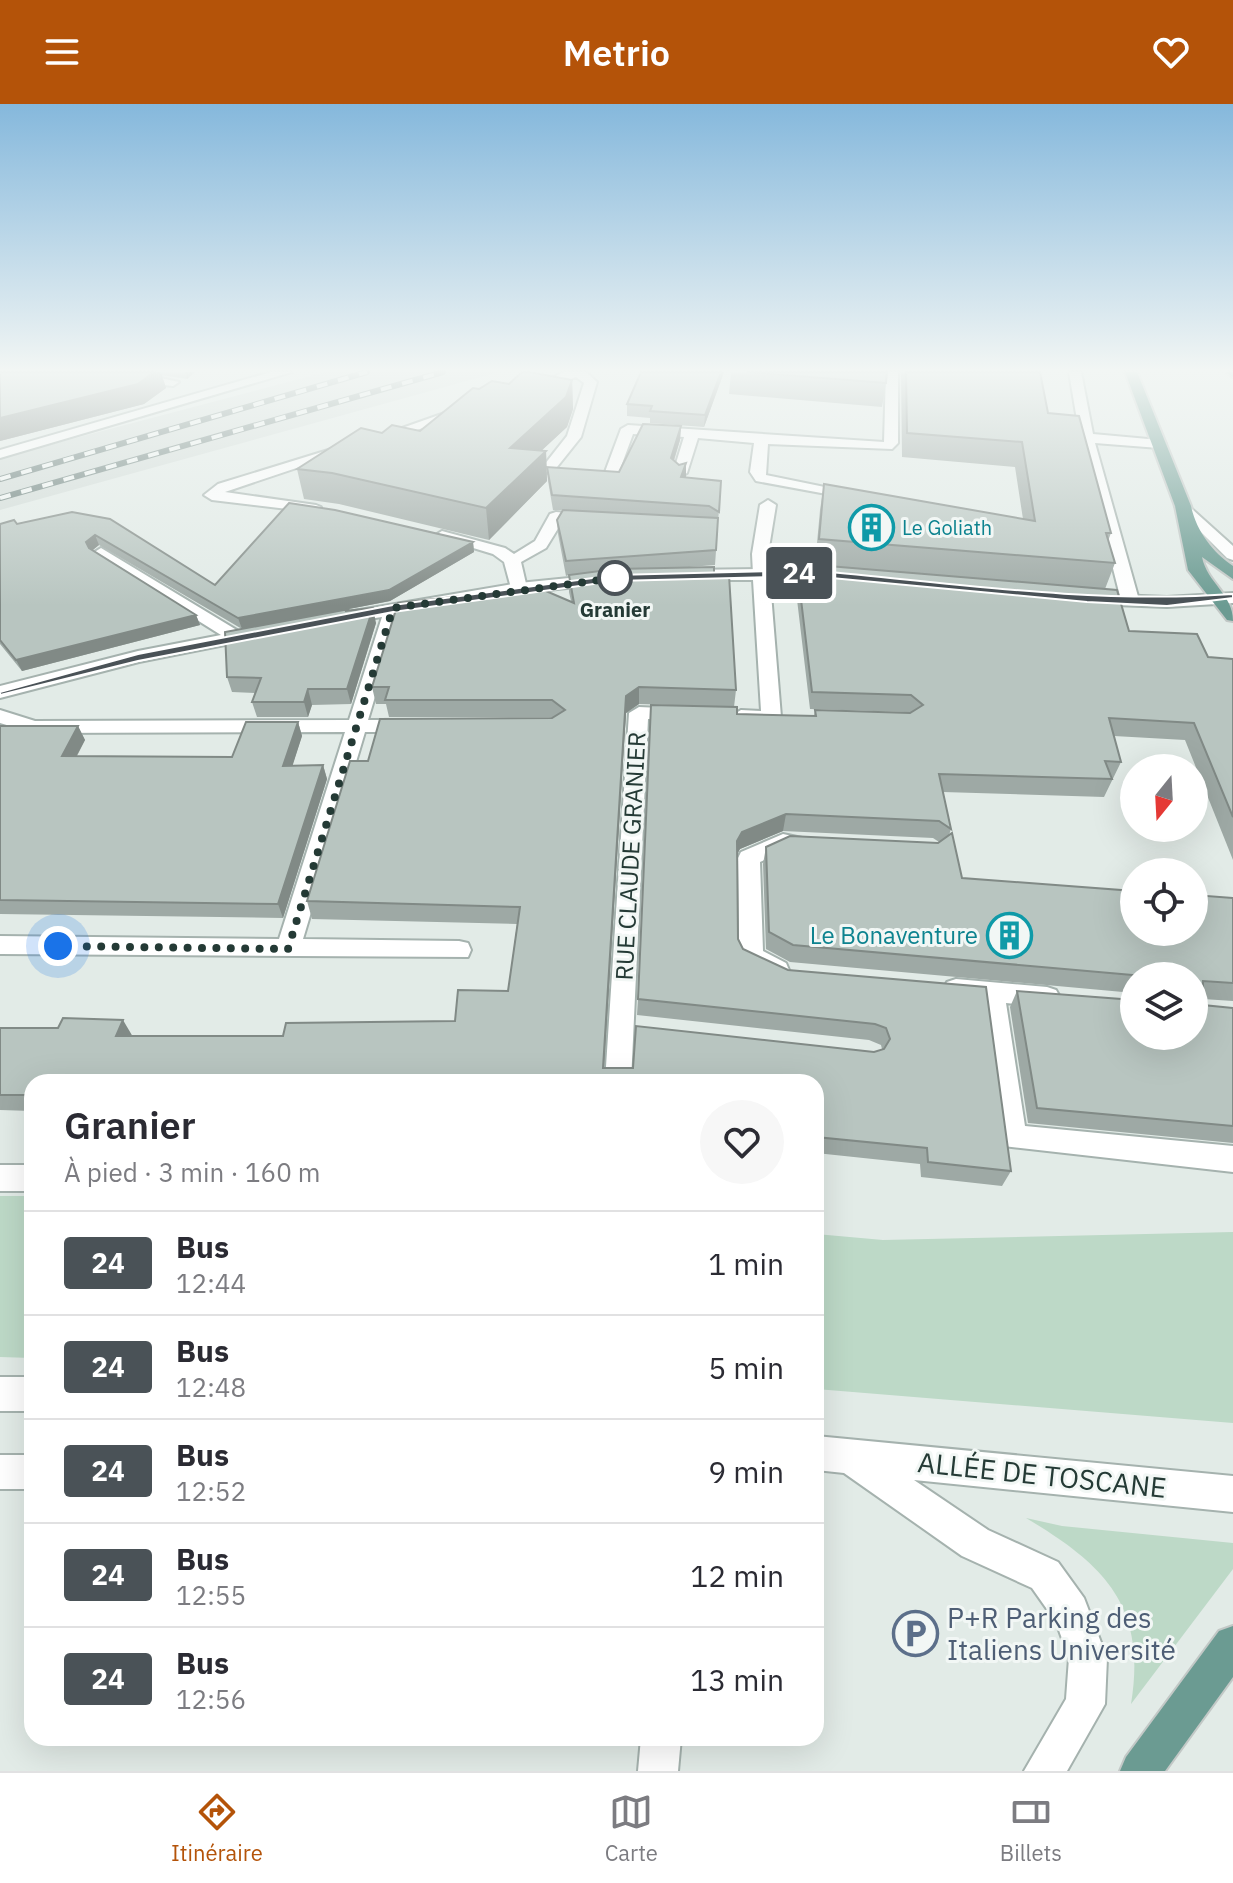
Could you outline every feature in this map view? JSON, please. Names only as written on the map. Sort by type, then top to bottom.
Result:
[{"type":"main road","points":[[1161,450],[1185,514],[1196,570],[1225,599],[1233,616]]},
{"type":"main road","points":[[1185,514],[1211,559],[1233,574]]},
{"type":"main road","points":[[1140,1771],[1233,1645]]},
{"type":"street","points":[[338,512],[212,495],[223,487],[342,450]]},
{"type":"street","points":[[548,469],[564,450]]},
{"type":"street","points":[[609,480],[620,450]]},
{"type":"street","points":[[680,473],[687,450]]},
{"type":"street","points":[[760,450],[757,472],[761,478],[868,499]]},
{"type":"street","points":[[1090,450],[1130,600]]},
{"type":"street","name":"RUE CLAUDE GRANIER","points":[[618,1074],[639,713],[778,717],[760,554],[768,505]]},
{"type":"street","points":[[1185,514],[1233,555]]},
{"type":"street","points":[[512,560],[535,552],[549,539],[556,517],[602,520]]},
{"type":"street","points":[[428,533],[488,547],[512,560],[519,588]]},
{"type":"street","points":[[101,553],[238,638]]},
{"type":"street","points":[[660,576],[761,574],[863,577]]},
{"type":"street","points":[[331,620],[519,588],[615,578]]},
{"type":"street","points":[[1072,597],[1225,599]]},
{"type":"street","points":[[288,949],[393,608]]},
{"type":"street","points":[[0,692],[138,657],[269,632]]},
{"type":"street","points":[[0,716],[33,727],[432,726]]},
{"type":"street","points":[[801,975],[785,974],[751,956],[749,858],[783,842],[813,844]]},
{"type":"street","points":[[0,945],[459,950]]},
{"type":"street","points":[[928,986],[1071,999]]},
{"type":"street","points":[[992,992],[1013,1137],[1233,1159]]},
{"type":"street","points":[[621,1027],[652,1030]]},
{"type":"street","points":[[0,1178],[24,1178]]},
{"type":"street","points":[[0,1394],[24,1394]]},
{"type":"street","name":"ALLÉE DE TOSCANE","points":[[834,1455],[1233,1494]]},
{"type":"street","name":"ALLÉE DE TOSCANE","points":[[834,1455],[975,1543],[1045,1575],[1071,1611],[1088,1658],[1085,1704],[1044,1771]]},
{"type":"street","points":[[0,1472],[24,1472]]},
{"type":"street","points":[[658,1771],[660,1746]]},
{"type":"shaded area","points":[[31,450],[218,450],[0,510],[0,458]]},
{"type":"green space","points":[[0,1196],[24,1196],[24,1358],[0,1357]]},
{"type":"green space","points":[[1233,1232],[1233,1423],[824,1390],[824,1235],[883,1240]]},
{"type":"green space","points":[[1026,1518],[1062,1526],[1233,1543],[1233,1569],[1131,1704],[1134,1670],[1132,1640],[1126,1614],[1114,1592],[1078,1553]]},
{"type":"building","points":[[327,450],[546,451],[486,508],[332,473],[297,469]]},
{"type":"building","points":[[630,450],[674,450],[671,458],[679,465],[686,463],[681,477],[721,481],[719,512],[709,506],[552,495],[547,467],[619,472]]},
{"type":"building","points":[[1023,450],[1088,450],[1111,533],[1106,533],[1115,563],[819,539],[824,484],[1035,521]]},
{"type":"building","points":[[289,503],[335,510],[473,542],[389,590],[238,618],[95,535],[86,542],[89,548],[196,615],[16,660],[0,640],[0,524],[14,520],[17,524],[72,512],[110,519],[215,585]]},
{"type":"building","points":[[563,510],[718,518],[716,550],[566,561],[557,520]]},
{"type":"building","points":[[816,565],[1117,590],[1129,631],[1197,634],[1208,657],[1233,659],[1233,817],[1194,723],[1109,718],[1120,758],[1120,762],[1105,761],[1112,779],[939,774],[951,829],[939,821],[786,814],[742,832],[737,841],[738,939],[743,949],[788,970],[986,987],[1011,1171],[928,1162],[927,1148],[824,1138],[824,1074],[24,1074],[24,1095],[0,1095],[0,1028],[58,1028],[63,1018],[123,1020],[116,1036],[283,1036],[286,1023],[455,1021],[458,990],[508,991],[520,907],[307,901],[350,761],[368,761],[380,719],[552,718],[565,710],[552,700],[385,700],[389,687],[372,687],[398,603],[539,588],[574,603],[569,575],[615,569],[714,567],[714,576],[729,575],[736,690],[639,687],[626,696],[603,1068],[633,1068],[636,1026],[874,1052],[884,1049],[890,1039],[886,1028],[875,1024],[638,999],[651,705],[737,707],[737,714],[816,716],[815,710],[910,713],[923,705],[911,695],[812,692],[798,574],[815,576]]},
{"type":"building","points":[[373,608],[347,689],[308,689],[304,702],[252,702],[261,678],[227,677],[225,632],[349,609],[345,611]]},
{"type":"building","points":[[246,722],[298,722],[283,766],[323,765],[278,904],[0,900],[0,726],[78,726],[62,756],[232,757]]},
{"type":"building","points":[[952,833],[962,878],[1120,890],[1120,946],[1208,946],[1208,896],[1233,898],[1233,983],[1208,981],[1208,962],[1120,962],[1120,974],[793,945],[769,932],[766,847],[790,836],[938,843]]},
{"type":"building","points":[[1017,991],[1120,999],[1120,1050],[1208,1050],[1208,1006],[1233,1008],[1233,1126],[1037,1108]]},
{"type":"railway","points":[[0,479],[100,450]]},
{"type":"railway","points":[[0,498],[169,450]]},
{"type":"bus line","name":"24","points":[[0,692],[138,657],[393,608],[519,588],[615,578],[810,573],[1087,599],[1167,602],[1233,598]]},
{"type":"place","name":"Le Goliath","points":[[871,528]]},
{"type":"place","name":"Granier","points":[[615,578]]},
{"type":"place","name":"Le Bonaventure","points":[[1009,936]]},
{"type":"place","name":"P+R Parking des Italiens Université","points":[[916,1634]]},
{"type":"route","points":[[58,946],[288,949],[393,608],[519,588],[615,578]]}]
